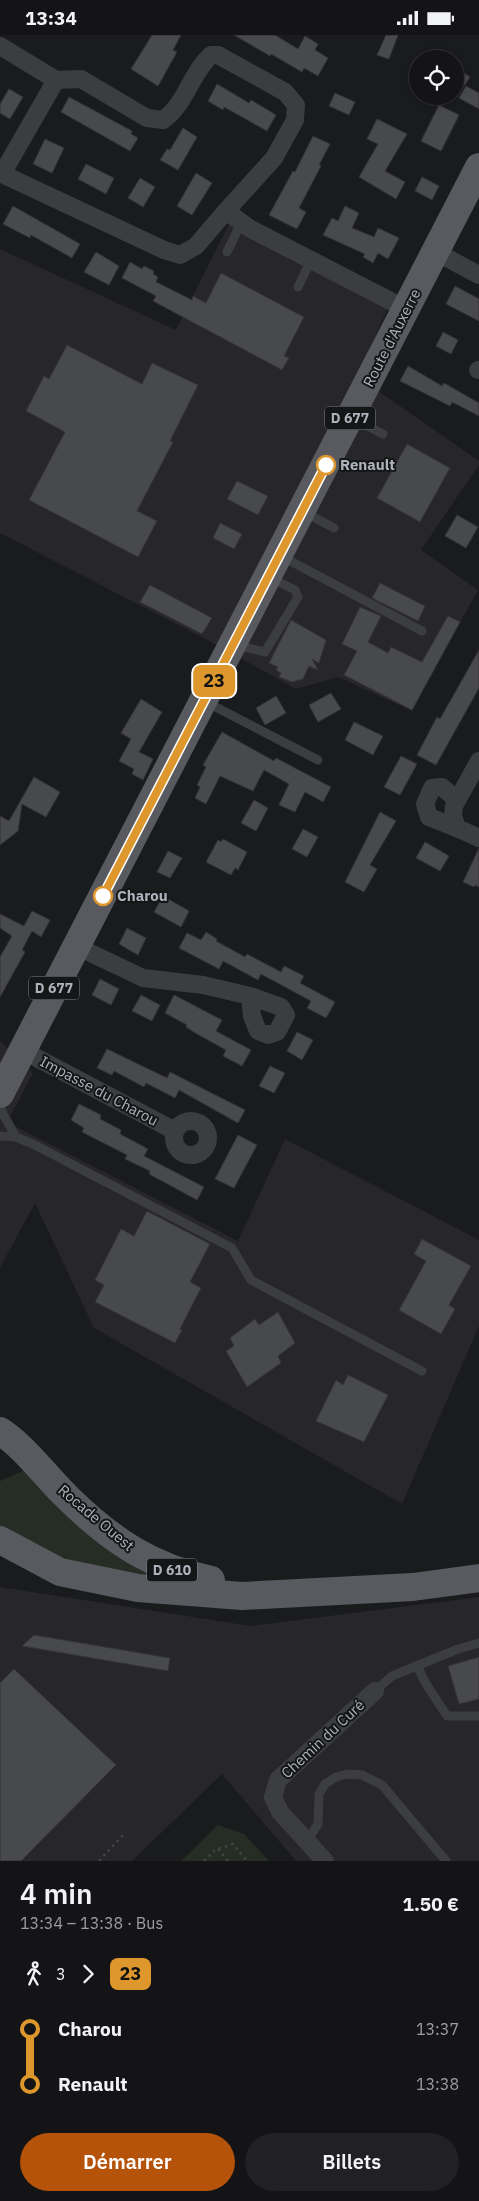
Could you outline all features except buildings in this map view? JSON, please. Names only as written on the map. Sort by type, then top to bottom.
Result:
[{"type":"main road","name":"Route d'Auxerre","points":[[0,1094],[13,1056],[76,946],[479,167]]},
{"type":"main road","name":"Rocade Ouest","points":[[0,1431],[14,1440],[75,1504],[126,1547],[149,1560],[173,1571],[209,1580],[245,1587],[297,1593]]},
{"type":"main road","name":"Rocade Ouest","points":[[0,1540],[60,1572],[138,1588],[242,1596],[413,1587],[479,1578]]},
{"type":"street","points":[[0,46],[56,80],[81,79],[147,118],[164,120],[173,113],[202,62],[211,55],[218,55],[285,92],[296,105],[295,120],[274,158],[196,246],[180,255],[164,250],[2,174],[56,80]]},
{"type":"street","points":[[226,211],[241,223],[406,309]]},
{"type":"street","points":[[436,252],[479,275]]},
{"type":"street","points":[[457,828],[453,816],[454,806],[479,761]]},
{"type":"street","points":[[457,800],[442,787],[432,788],[425,804],[429,817],[479,838]]},
{"type":"street","points":[[76,946],[143,978],[204,985],[250,997]]},
{"type":"street","name":"Impasse du Charou","points":[[13,1056],[175,1131]]},
{"type":"street","name":"Chemin du Curé","points":[[325,1861],[280,1812],[273,1797],[278,1780],[375,1691]]},
{"type":"lane","points":[[226,252],[241,223]]},
{"type":"lane","points":[[298,287],[311,260]]},
{"type":"lane","points":[[351,417],[383,434]]},
{"type":"lane","points":[[301,511],[334,528]]},
{"type":"lane","points":[[273,566],[422,631]]},
{"type":"lane","points":[[233,644],[265,652],[298,597],[295,590],[273,566]]},
{"type":"lane","points":[[204,701],[318,760]]},
{"type":"lane","points":[[0,1105],[16,1137]]},
{"type":"lane","points":[[0,1136],[16,1137],[232,1248],[251,1281],[422,1371]]},
{"type":"lane","points":[[375,1691],[392,1676],[458,1649],[479,1643]]},
{"type":"lane","points":[[417,1666],[426,1684],[448,1716],[479,1716]]},
{"type":"lane","points":[[307,1841],[318,1824],[319,1794],[325,1784],[336,1777],[348,1774],[362,1775],[382,1785],[446,1861]]},
{"type":"path","points":[[99,1861],[126,1833]]},
{"type":"path","points":[[207,1860],[218,1849],[233,1844],[247,1861]]},
{"type":"path","points":[[218,1849],[228,1861]]},
{"type":"shaded area","points":[[229,224],[389,306],[357,376],[479,461],[479,465],[421,550],[478,590],[412,711],[338,677],[296,689],[213,643],[0,533],[0,249],[176,330]]},
{"type":"shaded area","points":[[0,1041],[33,1073],[10,1117],[15,1126],[238,1241],[285,1139],[479,1240],[479,1326],[402,1504],[94,1328],[35,1203],[0,1268]]},
{"type":"shaded area","points":[[27,1469],[86,1532],[109,1551],[151,1575],[97,1569],[70,1562],[39,1551],[0,1530],[0,1481]]},
{"type":"shaded area","points":[[0,1587],[251,1626],[479,1597],[479,1861],[296,1861],[222,1774],[132,1861],[0,1861]]},
{"type":"shaded area","points":[[218,1825],[244,1834],[269,1861],[181,1861]]},
{"type":"bus line","name":"23","points":[[103,896],[326,465]]},
{"type":"place","name":"Renault","points":[[326,465]]},
{"type":"place","name":"Charou","points":[[103,896]]}]
